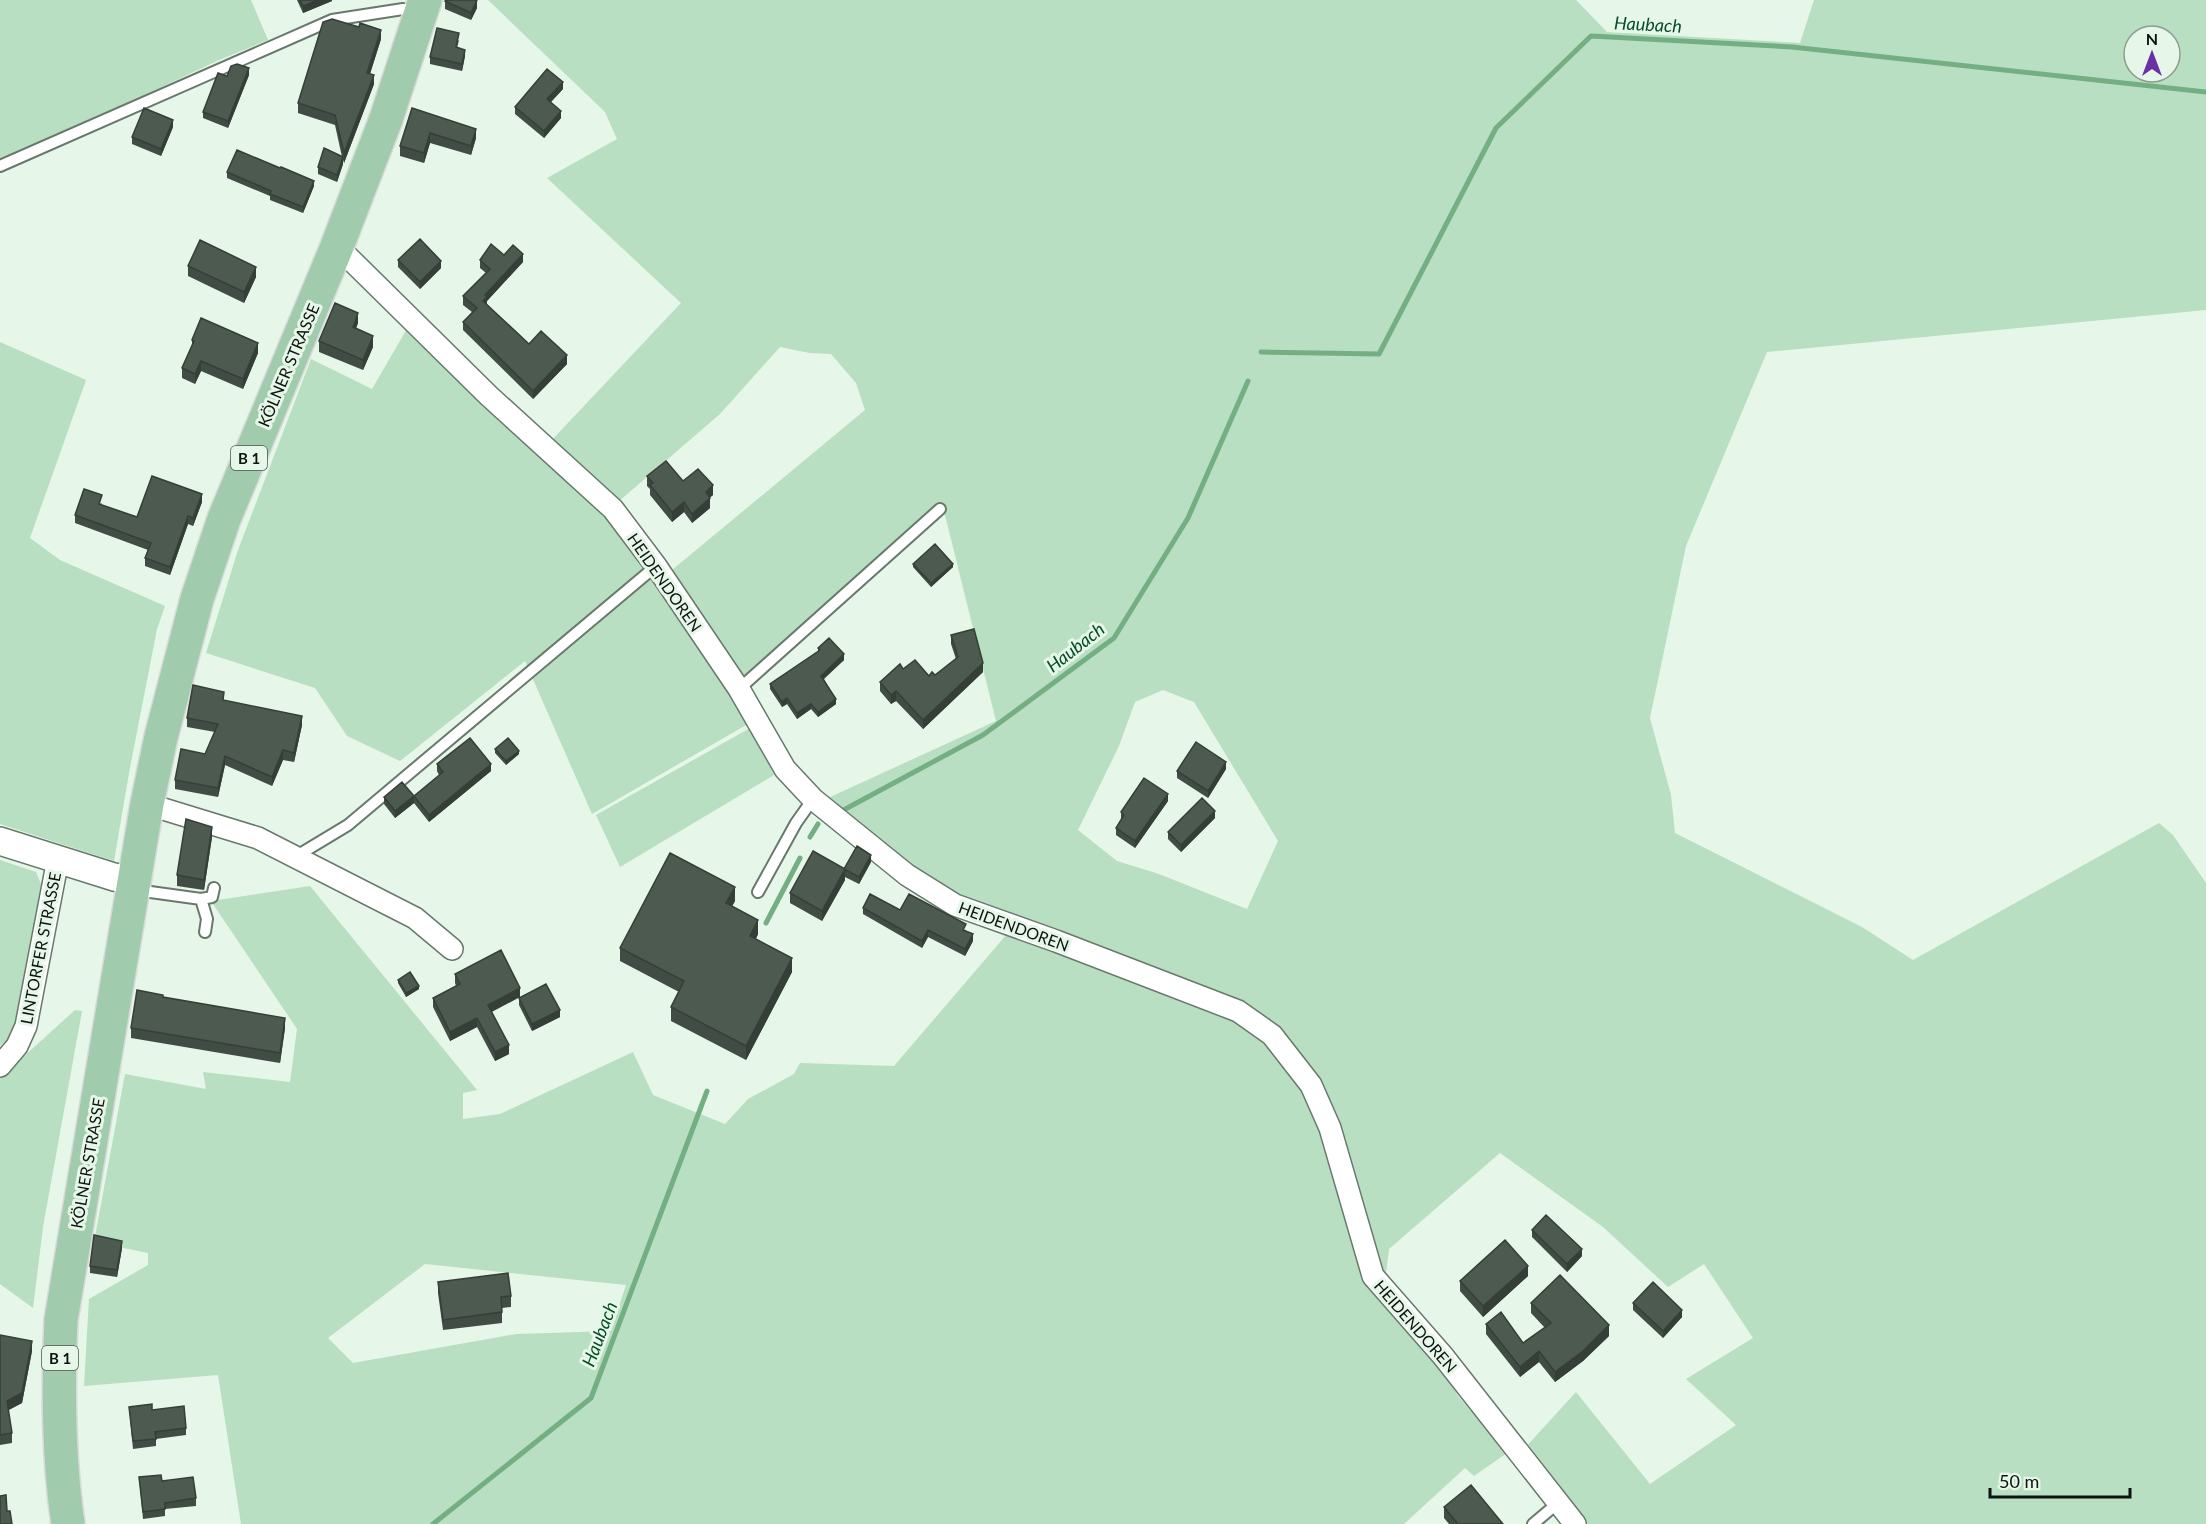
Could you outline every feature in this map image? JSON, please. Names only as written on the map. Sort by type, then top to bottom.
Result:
[{"type":"main road","name":"KÖLNER STRASSE","points":[[68,1524],[61,1475],[58,1395],[61,1320],[133,885],[161,737],[197,599],[224,519],[336,249],[386,120],[423,6]]},
{"type":"street","name":"HEIDENDOREN","points":[[336,249],[347,256],[489,396],[613,508],[656,566],[739,689],[785,769],[813,799],[907,875],[954,905],[1056,941],[1238,1011],[1272,1035],[1311,1086],[1330,1128],[1373,1276],[1443,1356],[1575,1524]]},
{"type":"street","points":[[147,804],[258,838],[415,918],[452,949]]},
{"type":"street","points":[[0,841],[133,885]]},
{"type":"street","name":"LINTORFER STRASSE","points":[[0,1066],[17,1046],[26,1026],[58,859]]},
{"type":"lane","points":[[0,166],[332,20],[423,6]]},
{"type":"lane","points":[[739,689],[940,509]]},
{"type":"lane","points":[[295,858],[348,825],[656,566]]},
{"type":"lane","points":[[758,892],[796,823],[813,799]]},
{"type":"lane","points":[[133,885],[201,900],[212,897],[214,888]]},
{"type":"lane","points":[[201,900],[207,919],[206,932]]},
{"type":"lane","points":[[1533,1524],[1559,1502]]},
{"type":"green space","points":[[0,0],[251,0],[268,40],[219,60],[0,163]]},
{"type":"green space","points":[[488,0],[1576,0],[1607,32],[1800,43],[1814,0],[2206,0],[2206,310],[1767,352],[1686,546],[1650,718],[1671,795],[1675,833],[1862,927],[1913,960],[2159,823],[2173,835],[2206,883],[2206,1524],[1564,1524],[1515,1459],[1576,1392],[1650,1484],[1736,1425],[1686,1379],[1753,1338],[1704,1264],[1668,1287],[1603,1227],[1500,1153],[1389,1249],[1386,1274],[1458,1396],[1507,1453],[1474,1476],[1465,1468],[1404,1524],[241,1524],[218,1375],[84,1386],[89,1299],[148,1265],[148,1253],[94,1242],[125,1074],[206,1089],[203,1072],[290,1082],[297,1029],[211,901],[310,886],[477,1090],[463,1093],[463,1119],[500,1114],[633,1052],[653,1095],[725,1124],[748,1099],[794,1074],[800,1063],[894,1066],[1007,934],[950,896],[828,798],[996,721],[944,511],[741,689],[748,724],[592,814],[525,661],[400,761],[347,736],[315,688],[206,653],[238,550],[311,359],[372,389],[408,327],[550,442],[681,303],[547,178],[617,139],[605,112]],"holes":[[[780,347],[810,353],[831,354],[856,383],[865,410],[672,570],[618,502],[720,414]],[[1163,690],[1194,702],[1278,841],[1247,909],[1159,874],[1117,861],[1078,830],[1119,746],[1135,702]],[[425,1264],[626,1285],[611,1331],[516,1334],[353,1363],[328,1338]]]},
{"type":"green space","points":[[0,342],[86,380],[30,538],[60,560],[165,606],[157,629],[114,861],[0,824]]},
{"type":"green space","points":[[750,728],[774,775],[620,867],[596,815]]},
{"type":"green space","points":[[0,860],[36,872],[41,884],[17,1019],[7,1040],[0,1046]]},
{"type":"green space","points":[[75,1010],[82,1011],[43,1227],[33,1308],[0,1284],[0,1078]]},
{"type":"building","points":[[300,0],[318,0],[303,6]]},
{"type":"building","points":[[446,0],[477,0],[471,13]]},
{"type":"building","points":[[332,19],[359,27],[360,23],[381,30],[367,73],[374,75],[344,153],[335,115],[298,103],[323,22]]},
{"type":"building","points":[[437,28],[459,33],[456,47],[465,50],[462,64],[430,57]]},
{"type":"building","points":[[237,64],[249,68],[228,121],[203,112],[218,73],[227,76],[231,66]]},
{"type":"building","points":[[547,69],[563,82],[547,99],[561,111],[544,131],[515,107]]},
{"type":"building","points":[[144,108],[173,120],[161,149],[132,137]]},
{"type":"building","points":[[412,108],[476,129],[471,146],[430,133],[424,153],[400,146]]},
{"type":"building","points":[[324,148],[343,157],[337,175],[318,167]]},
{"type":"building","points":[[237,150],[314,181],[303,207],[270,194],[271,191],[227,172]]},
{"type":"building","points":[[420,239],[441,261],[420,282],[398,260]]},
{"type":"building","points":[[200,240],[256,267],[244,292],[188,266]]},
{"type":"building","points":[[491,244],[504,255],[513,245],[523,254],[485,295],[487,297],[483,301],[529,344],[541,331],[567,355],[533,391],[463,322],[477,308],[463,296],[490,269],[480,260]]},
{"type":"building","points":[[335,303],[358,313],[353,327],[373,336],[363,360],[319,341]]},
{"type":"building","points":[[201,318],[258,343],[243,379],[201,361],[195,374],[182,368]]},
{"type":"building","points":[[666,461],[683,481],[698,469],[713,485],[706,492],[710,498],[692,514],[684,502],[672,512],[650,485],[653,483],[647,476]]},
{"type":"building","points":[[152,476],[202,494],[193,518],[188,516],[170,567],[145,558],[151,543],[75,515],[84,489],[102,495],[99,504],[137,517]]},
{"type":"building","points":[[935,544],[953,564],[931,583],[913,564]]},
{"type":"building","points":[[974,629],[983,663],[923,720],[896,691],[891,695],[880,682],[900,664],[903,669],[915,660],[929,676],[932,672],[935,675],[958,657],[951,635]]},
{"type":"building","points":[[829,638],[844,654],[821,676],[836,699],[818,712],[811,704],[797,713],[787,698],[782,702],[770,684],[820,650],[818,648]]},
{"type":"building","points":[[193,685],[224,692],[223,700],[302,716],[294,753],[283,750],[272,777],[225,756],[218,788],[175,780],[181,749],[205,754],[218,724],[187,718]]},
{"type":"building","points":[[470,738],[491,764],[429,815],[414,796],[443,772],[437,764]]},
{"type":"building","points":[[508,738],[519,751],[506,761],[495,749]]},
{"type":"building","points":[[1196,742],[1226,762],[1208,791],[1177,771]]},
{"type":"building","points":[[1144,778],[1168,794],[1135,841],[1116,828],[1124,815],[1121,812]]},
{"type":"building","points":[[402,782],[414,796],[395,811],[384,797]]},
{"type":"building","points":[[1202,798],[1215,811],[1181,845],[1168,832]]},
{"type":"building","points":[[186,819],[212,827],[204,880],[177,875]]},
{"type":"building","points":[[857,846],[871,855],[859,877],[844,869]]},
{"type":"building","points":[[813,851],[845,869],[822,911],[790,893]]},
{"type":"building","points":[[670,853],[735,887],[726,903],[758,920],[750,936],[792,958],[746,1046],[671,1007],[684,981],[620,948]]},
{"type":"building","points":[[870,894],[900,910],[909,894],[966,924],[963,930],[973,934],[965,949],[928,930],[922,941],[863,908]]},
{"type":"building","points":[[501,950],[520,988],[488,1005],[509,1045],[495,1052],[477,1018],[450,1032],[433,998],[460,984],[455,974]]},
{"type":"building","points":[[410,972],[419,986],[406,993],[398,980]]},
{"type":"building","points":[[546,984],[560,1010],[532,1024],[519,998]]},
{"type":"building","points":[[137,990],[163,995],[163,997],[285,1018],[280,1053],[131,1028]]},
{"type":"building","points":[[1546,1215],[1582,1249],[1567,1264],[1532,1230]]},
{"type":"building","points":[[94,1235],[122,1241],[117,1270],[90,1266]]},
{"type":"building","points":[[1505,1240],[1528,1266],[1483,1306],[1460,1281]]},
{"type":"building","points":[[508,1273],[511,1296],[501,1297],[502,1312],[443,1320],[438,1282]]},
{"type":"building","points":[[1560,1275],[1609,1325],[1583,1351],[1555,1372],[1539,1351],[1520,1367],[1486,1324],[1501,1312],[1523,1343],[1551,1323],[1531,1303]]},
{"type":"building","points":[[1653,1282],[1682,1310],[1663,1331],[1633,1303]]},
{"type":"building","points":[[0,1335],[32,1341],[22,1393],[7,1401],[12,1433],[0,1435]]},
{"type":"building","points":[[152,1404],[152,1410],[184,1406],[186,1428],[155,1432],[156,1439],[133,1441],[129,1407]]},
{"type":"building","points":[[161,1475],[162,1481],[193,1477],[196,1498],[165,1503],[165,1509],[143,1512],[139,1477]]},
{"type":"building","points":[[1471,1485],[1503,1524],[1458,1524],[1444,1507]]},
{"type":"building","points":[[6,1495],[7,1511],[10,1511],[12,1524],[0,1524],[0,1496]]},
{"type":"waterway","name":"Haubach","points":[[1261,352],[1379,354],[1496,128],[1591,36],[1792,47],[2206,92]]},
{"type":"waterway","name":"Haubach","points":[[838,813],[983,735],[1114,638],[1188,518],[1248,381]]},
{"type":"waterway","name":"Haubach","points":[[810,837],[818,824]]},
{"type":"waterway","name":"Haubach","points":[[766,923],[800,858]]},
{"type":"waterway","name":"Haubach","points":[[433,1524],[591,1398],[707,1091]]}]
